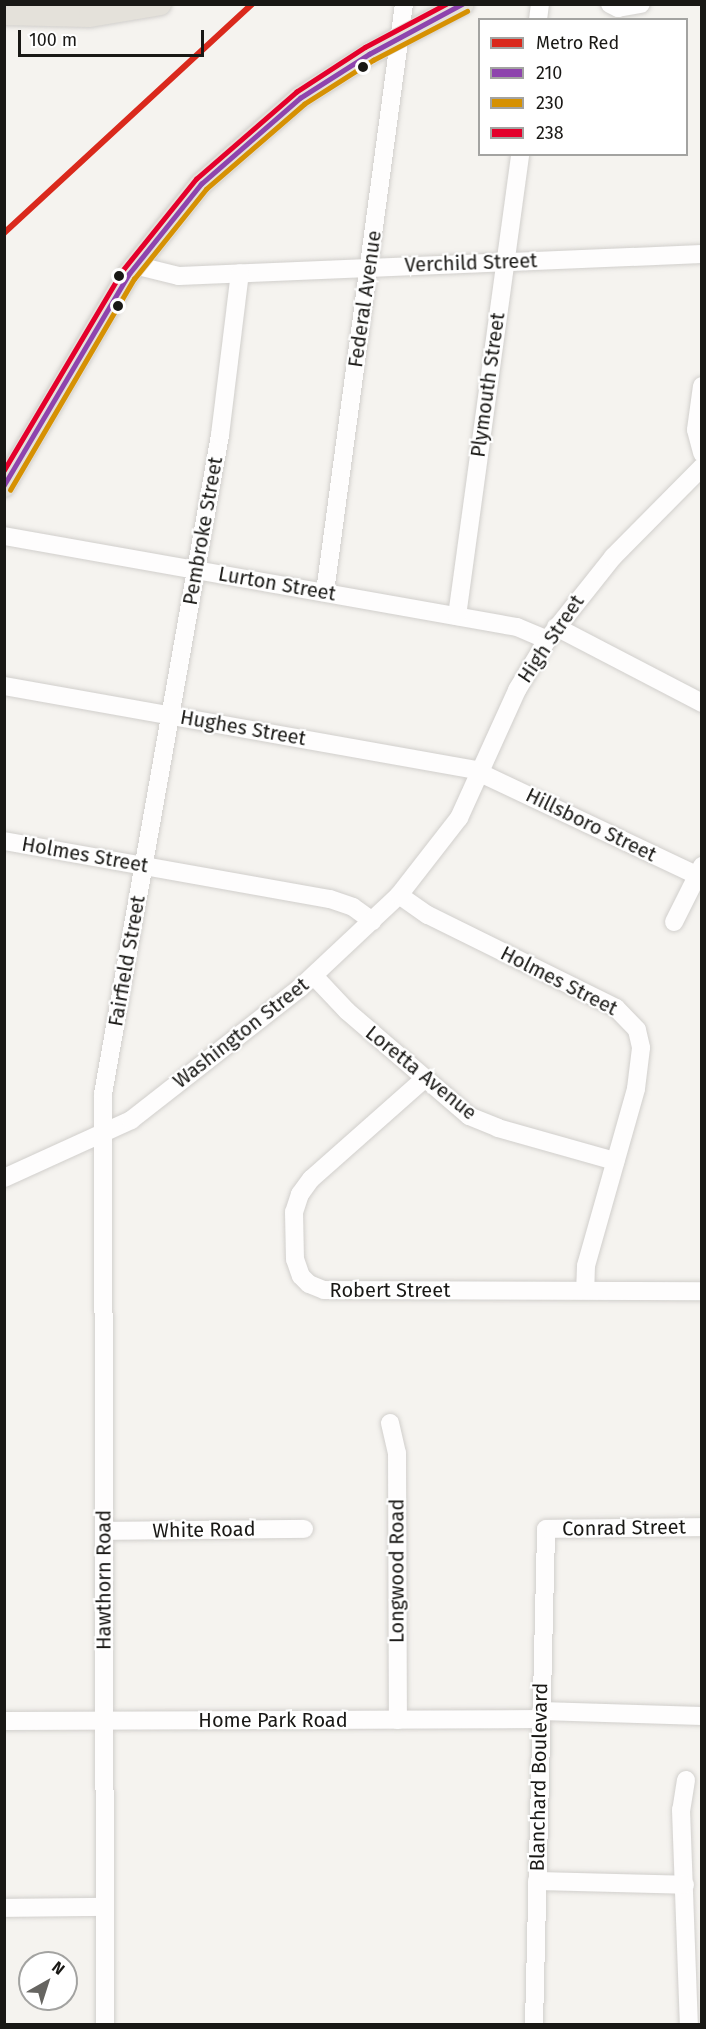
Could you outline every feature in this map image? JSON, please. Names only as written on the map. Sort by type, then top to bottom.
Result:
[{"type":"main road","points":[[4,14],[90,16],[160,4]]},
{"type":"main road","points":[[4,486],[134,265],[188,198],[256,133],[325,81],[398,37],[463,4]]},
{"type":"street","name":"Federal Avenue","points":[[325,592],[404,4]]},
{"type":"street","points":[[609,4],[641,4]]},
{"type":"street","name":"Plymouth Street","points":[[457,616],[520,156]]},
{"type":"street","name":"Verchild Street","points":[[134,265],[168,275],[702,254]]},
{"type":"street","name":"Pembroke Street","points":[[157,788],[222,420],[240,273]]},
{"type":"street","points":[[702,386],[696,430],[702,453]]},
{"type":"street","name":"High Street","points":[[444,841],[480,772],[517,690],[552,634],[619,550],[702,467]]},
{"type":"street","name":"Lurton Street","points":[[4,536],[552,634],[702,703]]},
{"type":"street","name":"Hughes Street","points":[[4,686],[480,772]]},
{"type":"street","name":"Hillsboro Street","points":[[480,772],[700,873]]},
{"type":"street","name":"Fairfield Street","points":[[103,1135],[104,1086],[157,788]]},
{"type":"street","name":"Holmes Street","points":[[4,841],[338,900],[372,921]]},
{"type":"street","name":"Washington Street","points":[[4,1178],[103,1135],[131,1120],[314,976],[399,895],[444,841]]},
{"type":"street","points":[[674,922],[700,873]]},
{"type":"street","name":"Holmes Street","points":[[399,895],[428,915],[616,1008],[630,1019],[639,1036],[641,1055],[636,1089],[586,1266],[585,1290]]},
{"type":"street","name":"Loretta Avenue","points":[[314,976],[423,1080],[483,1123],[615,1161]]},
{"type":"street","name":"Robert Street","points":[[423,1080],[303,1188],[294,1212],[295,1259],[301,1276],[309,1284],[324,1290],[702,1291]]},
{"type":"street","name":"Hawthorn Road","points":[[103,1135],[105,2025]]},
{"type":"street","name":"Longwood Road","points":[[390,1423],[397,1454],[398,1720]]},
{"type":"street","name":"Conrad Street","points":[[546,1529],[702,1527]]},
{"type":"street","name":"White Road","points":[[104,1531],[304,1529]]},
{"type":"street","name":"Blanchard Boulevard","points":[[534,2025],[546,1529]]},
{"type":"street","name":"Home Park Road","points":[[4,1721],[398,1720],[541,1715],[702,1716]]},
{"type":"street","points":[[686,1780],[681,1803],[690,2025]]},
{"type":"street","points":[[537,1881],[685,1885]]},
{"type":"street","points":[[4,1908],[104,1907]]},
{"type":"metro line","name":"Red","points":[[4,233],[252,4]]},
{"type":"transit line","name":"238","points":[[4,470],[122,271],[196,179],[296,92],[365,47],[446,4]]},
{"type":"transit line","name":"210","points":[[4,485],[128,275],[201,184],[300,98],[369,54],[462,4]]},
{"type":"transit line","name":"230","points":[[10,490],[134,279],[206,189],[304,104],[373,60],[467,11]]}]
